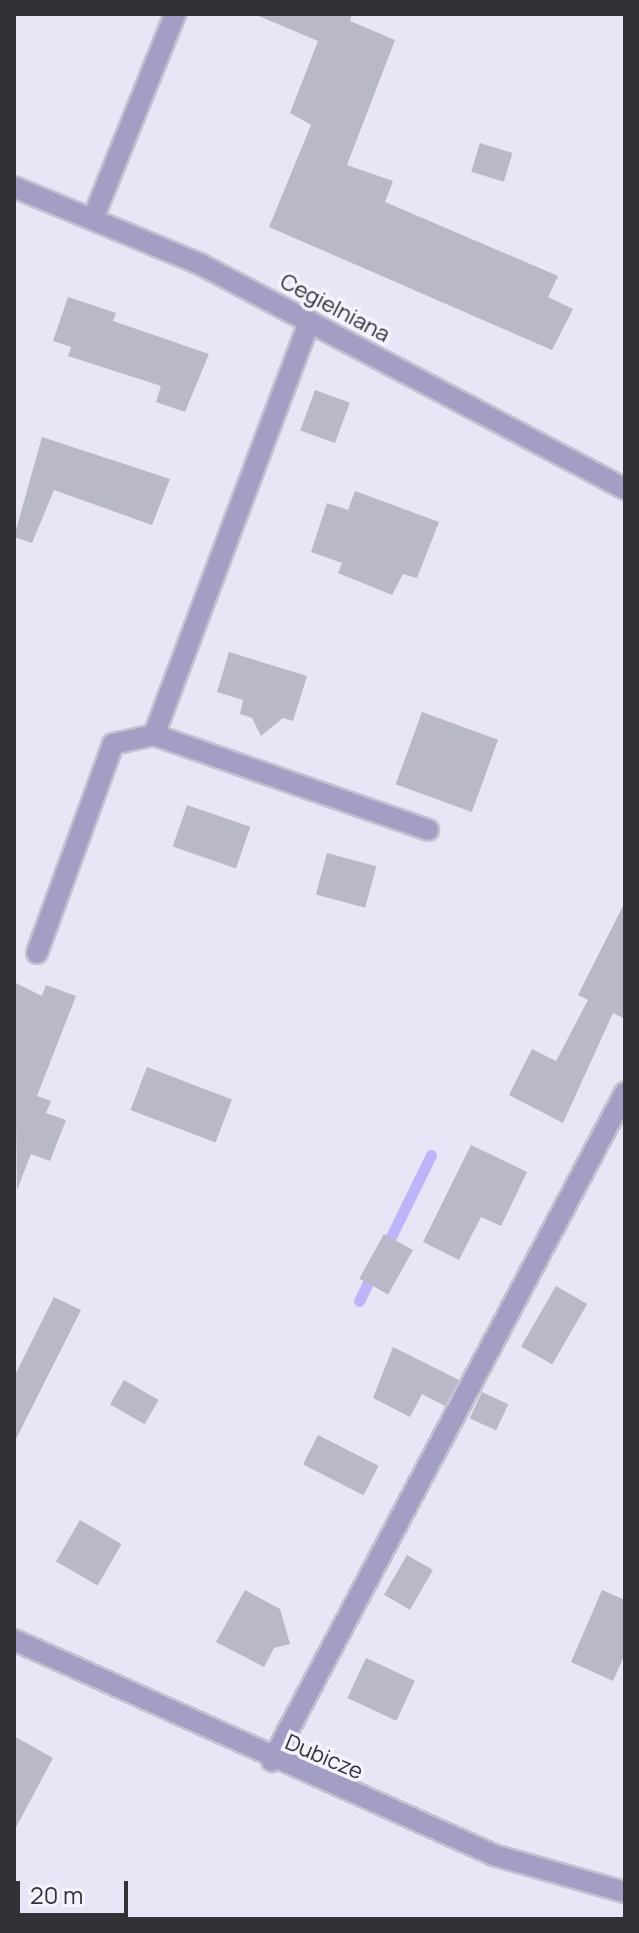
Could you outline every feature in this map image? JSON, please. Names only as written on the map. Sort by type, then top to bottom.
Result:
[{"type":"street","points":[[94,216],[175,14]]},
{"type":"street","name":"Cegielniana","points":[[14,187],[94,216],[310,321],[625,489]]},
{"type":"street","points":[[154,735],[310,321]]},
{"type":"street","points":[[37,953],[113,744],[154,735],[428,830]]},
{"type":"street","points":[[272,1761],[625,1093]]},
{"type":"street","name":"Dubicze","points":[[14,1640],[272,1761],[494,1855],[625,1892]]},
{"type":"building","points":[[254,14],[352,14],[350,21],[395,40],[347,165],[393,181],[385,202],[558,276],[548,297],[573,309],[552,350],[269,227],[311,125],[290,113],[318,41]]},
{"type":"building","points":[[480,143],[513,153],[504,182],[471,172]]},
{"type":"building","points":[[68,297],[116,313],[113,321],[209,354],[185,412],[156,402],[161,386],[68,356],[71,347],[53,341]]},
{"type":"building","points":[[315,390],[350,403],[335,443],[300,430]]},
{"type":"building","points":[[42,437],[170,479],[152,525],[54,490],[32,543],[14,537]]},
{"type":"building","points":[[355,491],[439,522],[417,578],[403,574],[392,595],[338,573],[342,563],[311,552],[327,503],[348,510]]},
{"type":"building","points":[[229,652],[307,676],[293,721],[283,718],[261,736],[252,718],[240,714],[243,700],[217,692]]},
{"type":"building","points":[[422,712],[498,740],[472,812],[396,784]]},
{"type":"building","points":[[187,805],[250,827],[236,868],[173,847]]},
{"type":"building","points":[[327,853],[376,866],[365,908],[316,895]]},
{"type":"building","points":[[625,902],[625,1019],[613,1013],[563,1123],[509,1095],[532,1049],[556,1061],[588,1000],[578,995]]},
{"type":"building","points":[[14,982],[42,996],[46,985],[76,996],[37,1096],[51,1101],[46,1113],[66,1120],[50,1161],[31,1154],[17,1190]]},
{"type":"building","points":[[147,1067],[232,1100],[215,1143],[131,1110]]},
{"type":"building","points":[[471,1145],[527,1172],[501,1226],[481,1217],[459,1260],[423,1242]]},
{"type":"building","points":[[384,1234],[413,1250],[388,1295],[359,1279]]},
{"type":"building","points":[[556,1286],[587,1304],[552,1365],[521,1347]]},
{"type":"building","points":[[54,1297],[81,1310],[14,1443],[14,1377]]},
{"type":"building","points":[[393,1347],[459,1380],[445,1406],[422,1394],[410,1417],[373,1398]]},
{"type":"building","points":[[124,1380],[159,1400],[145,1424],[110,1404]]},
{"type":"building","points":[[482,1392],[508,1404],[496,1431],[470,1418]]},
{"type":"building","points":[[318,1435],[379,1466],[364,1495],[303,1464]]},
{"type":"building","points":[[80,1520],[122,1544],[98,1586],[56,1562]]},
{"type":"building","points":[[407,1555],[433,1570],[410,1610],[384,1595]]},
{"type":"building","points":[[245,1590],[280,1609],[290,1644],[274,1648],[264,1667],[216,1642]]},
{"type":"building","points":[[602,1590],[625,1600],[625,1654],[613,1681],[571,1662]]},
{"type":"building","points":[[366,1658],[415,1681],[396,1721],[347,1698]]},
{"type":"building","points":[[14,1736],[53,1758],[14,1831]]},
{"type":"waterway","points":[[384,1251],[431,1155]]},
{"type":"waterway","points":[[359,1301],[374,1270]]}]
